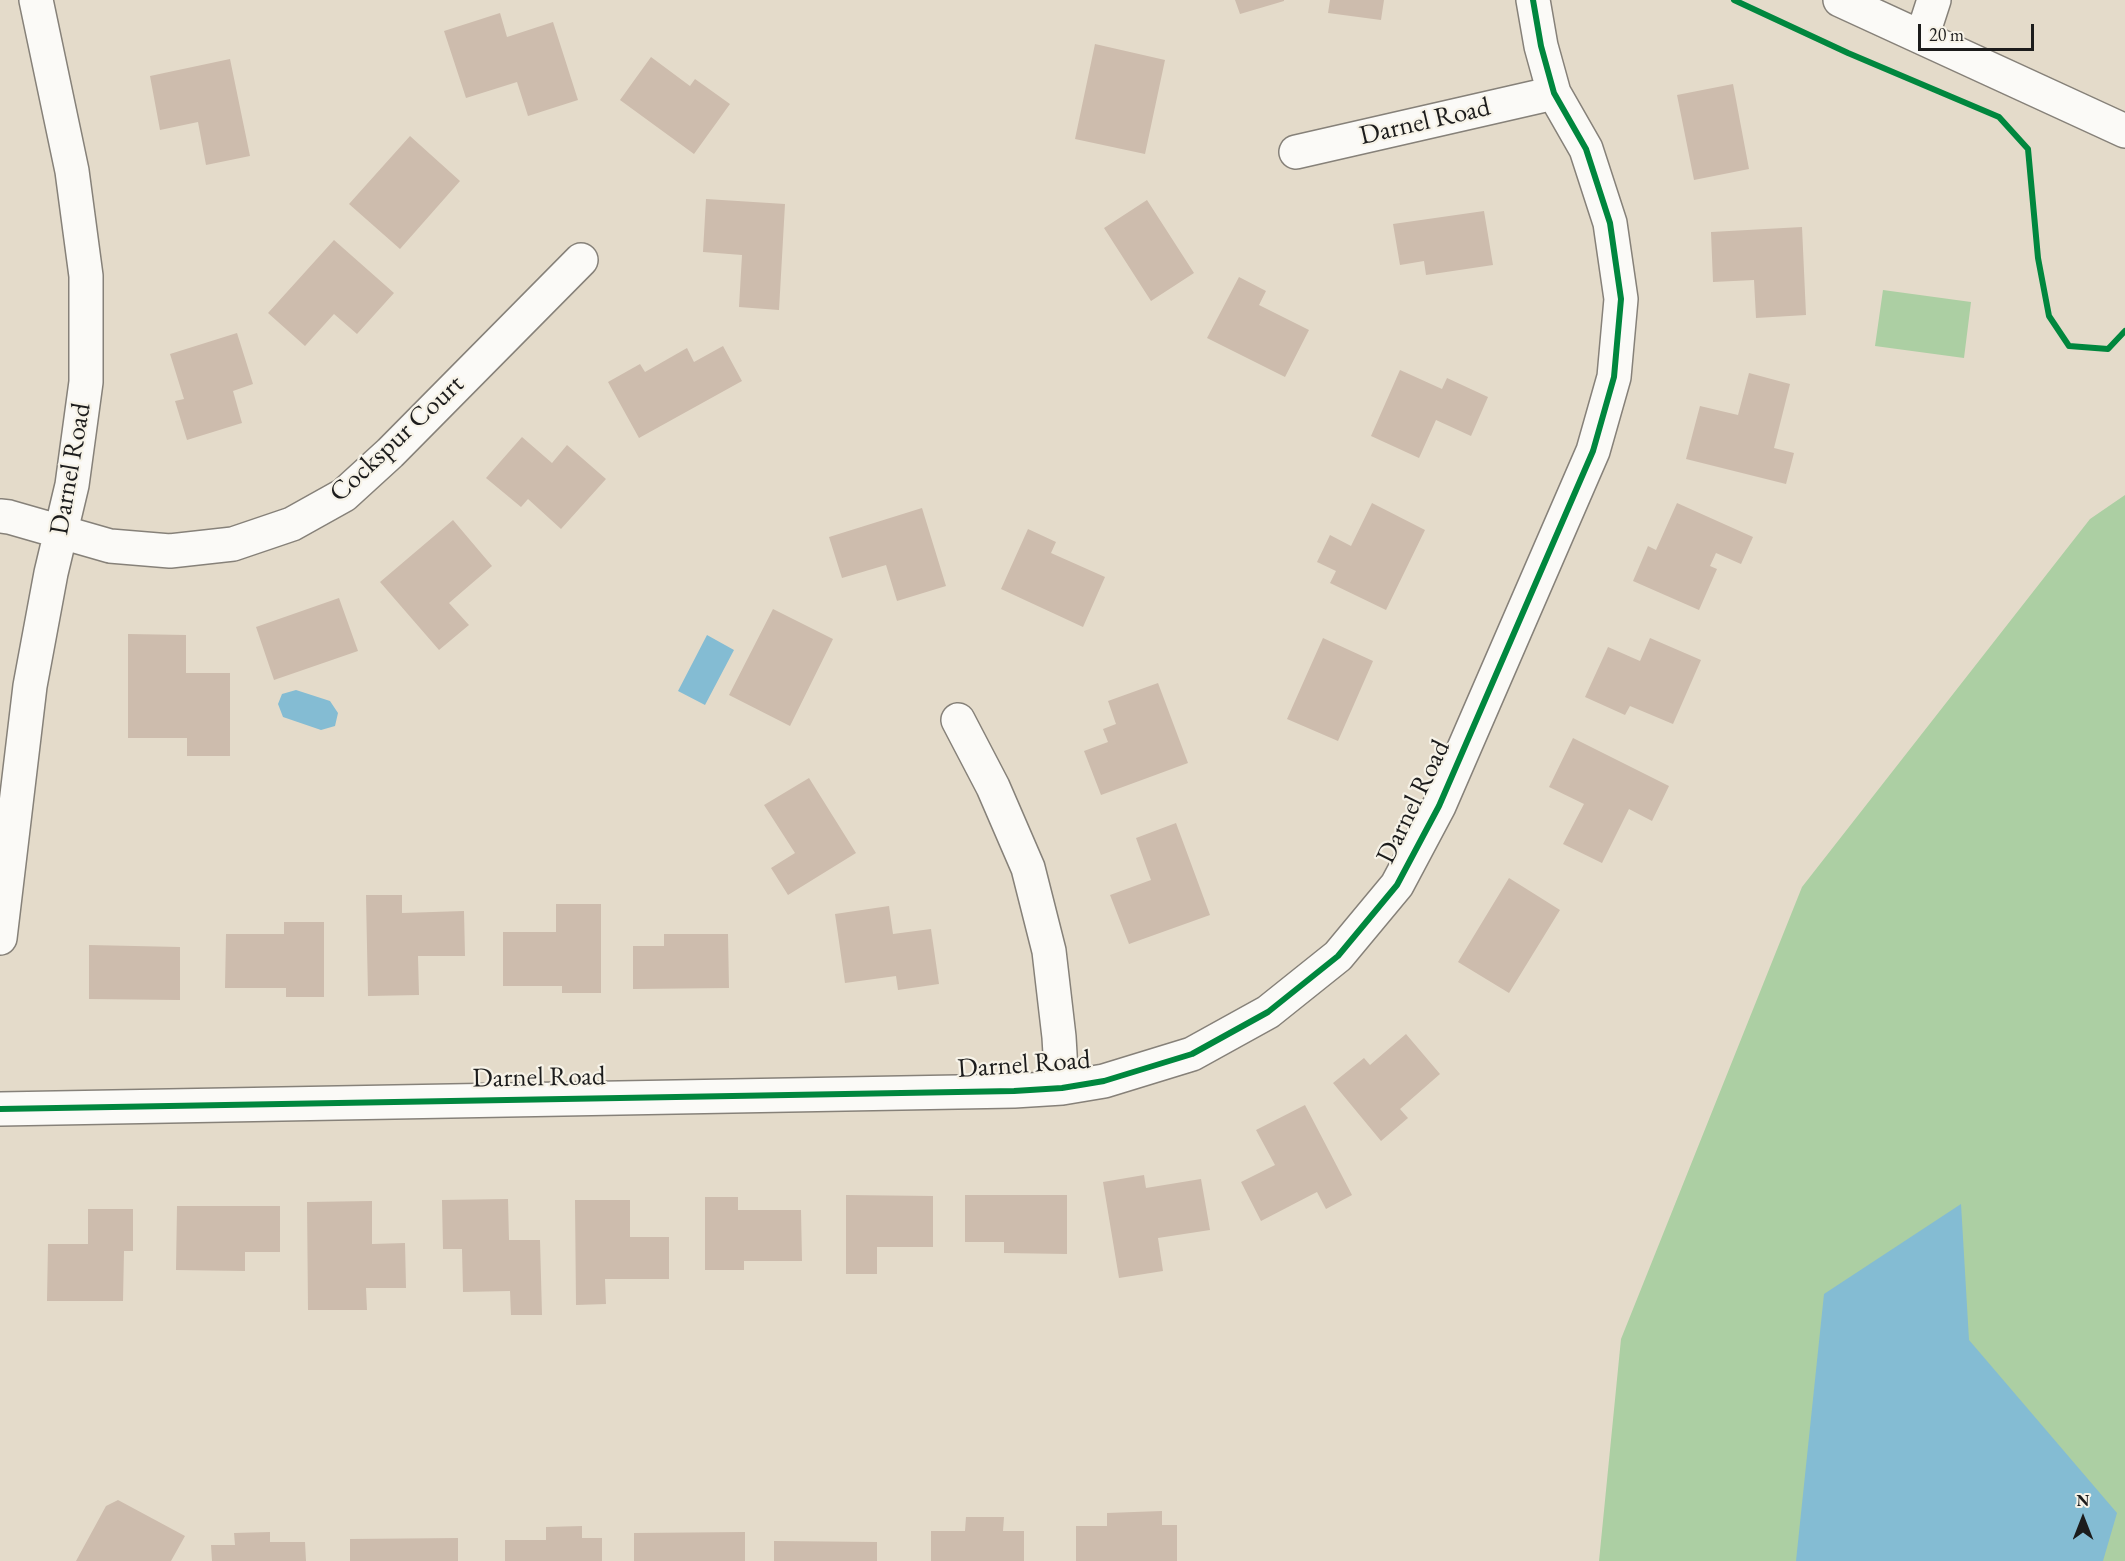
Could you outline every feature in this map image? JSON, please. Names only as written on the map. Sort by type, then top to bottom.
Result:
[{"type":"street","name":"Darnel Road","points":[[0,938],[30,686],[51,573],[72,485],[86,382],[86,276],[72,171],[36,0]]},
{"type":"street","name":"Darnel Road","points":[[0,1109],[1002,1091],[1062,1088],[1104,1081],[1192,1054],[1268,1012],[1338,956],[1398,885],[1439,806],[1593,451],[1614,377],[1621,299],[1610,223],[1586,149],[1554,93],[1540,46],[1533,0]]},
{"type":"street","points":[[1840,0],[2125,131]]},
{"type":"street","points":[[1922,38],[1934,0]]},
{"type":"street","name":"Darnel Road","points":[[1296,152],[1554,93]]},
{"type":"street","name":"Cockspur Court","points":[[0,516],[110,546],[170,551],[233,544],[292,524],[344,495],[390,453],[581,260]]},
{"type":"street","name":"Darnel Road","points":[[958,720],[993,787],[1028,868],[1049,951],[1059,1036],[1062,1088]]},
{"type":"green space","points":[[1883,290],[1971,302],[1964,358],[1875,346]]},
{"type":"green space","points":[[2125,495],[2125,1561],[1599,1561],[1621,1339],[1802,887],[2090,519]]},
{"type":"water","points":[[707,635],[734,650],[705,705],[678,691]]},
{"type":"water","points":[[296,690],[330,701],[338,713],[335,726],[321,730],[283,717],[278,704],[282,694]]},
{"type":"water","points":[[1961,1204],[1969,1340],[2117,1513],[2103,1561],[1796,1561],[1824,1294]]},
{"type":"building","points":[[1235,0],[1284,0],[1284,1],[1240,14]]},
{"type":"building","points":[[1330,0],[1384,0],[1381,20],[1328,13]]},
{"type":"building","points":[[500,13],[507,37],[553,22],[578,100],[528,116],[517,82],[466,98],[444,31]]},
{"type":"building","points":[[1095,44],[1165,60],[1145,154],[1075,139]]},
{"type":"building","points":[[651,57],[690,86],[695,79],[730,104],[694,154],[620,100]]},
{"type":"building","points":[[230,59],[250,156],[206,165],[198,122],[160,130],[150,76]]},
{"type":"building","points":[[1733,84],[1749,169],[1694,180],[1677,95]]},
{"type":"building","points":[[410,136],[460,181],[400,249],[349,204]]},
{"type":"building","points":[[706,199],[785,204],[779,310],[739,307],[742,255],[703,252]]},
{"type":"building","points":[[1147,200],[1194,273],[1151,301],[1104,228]]},
{"type":"building","points":[[1484,211],[1493,265],[1426,275],[1424,261],[1400,265],[1393,224]]},
{"type":"building","points":[[1802,227],[1806,315],[1756,318],[1754,280],[1713,282],[1711,232]]},
{"type":"building","points":[[334,240],[394,293],[357,334],[334,314],[305,346],[268,313]]},
{"type":"building","points":[[1239,277],[1266,291],[1259,305],[1309,330],[1285,377],[1207,338]]},
{"type":"building","points":[[237,333],[253,384],[233,391],[242,423],[187,440],[175,401],[184,399],[170,354]]},
{"type":"building","points":[[723,346],[742,381],[639,438],[608,382],[640,364],[645,372],[687,348],[694,362]]},
{"type":"building","points":[[1400,370],[1442,389],[1447,378],[1488,397],[1471,436],[1436,420],[1419,458],[1371,436]]},
{"type":"building","points":[[1749,373],[1790,384],[1774,448],[1794,453],[1786,484],[1686,459],[1700,406],[1738,415]]},
{"type":"building","points":[[522,437],[552,463],[567,445],[606,479],[561,529],[528,499],[521,507],[486,478]]},
{"type":"building","points":[[1372,503],[1425,530],[1386,610],[1330,583],[1336,571],[1317,562],[1330,535],[1351,546]]},
{"type":"building","points":[[1677,503],[1753,537],[1741,564],[1716,553],[1710,566],[1717,569],[1699,610],[1633,581],[1648,546],[1656,550]]},
{"type":"building","points":[[922,508],[946,586],[897,601],[886,565],[842,578],[829,537]]},
{"type":"building","points":[[453,520],[492,566],[449,603],[469,625],[439,650],[380,582]]},
{"type":"building","points":[[1028,529],[1056,542],[1051,553],[1105,577],[1083,627],[1001,589]]},
{"type":"building","points":[[339,598],[358,651],[274,680],[256,627]]},
{"type":"building","points":[[773,609],[833,639],[790,726],[729,695]]},
{"type":"building","points":[[128,634],[186,635],[186,673],[230,673],[230,756],[187,756],[187,738],[128,738]]},
{"type":"building","points":[[1323,638],[1373,661],[1338,741],[1287,719]]},
{"type":"building","points":[[1650,638],[1701,660],[1673,724],[1630,706],[1625,715],[1585,697],[1608,647],[1640,661]]},
{"type":"building","points":[[1158,683],[1188,763],[1101,795],[1084,751],[1108,742],[1103,729],[1116,724],[1108,701]]},
{"type":"building","points":[[1573,738],[1669,786],[1652,821],[1629,809],[1602,863],[1563,844],[1584,804],[1549,787]]},
{"type":"building","points":[[809,778],[856,853],[788,895],[771,868],[795,853],[764,805]]},
{"type":"building","points":[[1176,823],[1210,915],[1129,944],[1110,895],[1151,880],[1136,838]]},
{"type":"building","points":[[1509,878],[1560,910],[1509,993],[1458,962]]},
{"type":"building","points":[[366,895],[402,895],[402,913],[464,911],[465,956],[418,956],[419,995],[368,996]]},
{"type":"building","points":[[556,904],[601,904],[601,993],[562,993],[562,986],[503,986],[503,932],[556,932]]},
{"type":"building","points":[[889,906],[893,934],[931,929],[939,984],[898,990],[896,976],[845,983],[835,914]]},
{"type":"building","points":[[284,922],[324,922],[324,997],[286,997],[286,988],[225,988],[226,934],[284,934]]},
{"type":"building","points":[[664,934],[728,934],[729,988],[633,989],[633,946],[664,946]]},
{"type":"building","points":[[89,945],[180,947],[180,1000],[89,999]]},
{"type":"building","points":[[1406,1034],[1440,1074],[1400,1109],[1408,1118],[1381,1141],[1333,1083],[1364,1058],[1370,1065]]},
{"type":"building","points":[[1305,1105],[1352,1195],[1326,1209],[1317,1192],[1261,1221],[1241,1182],[1275,1165],[1256,1130]]},
{"type":"building","points":[[1144,1175],[1146,1188],[1201,1179],[1210,1230],[1158,1238],[1163,1271],[1119,1278],[1103,1182]]},
{"type":"building","points":[[846,1195],[933,1196],[933,1247],[877,1247],[877,1274],[846,1274]]},
{"type":"building","points":[[965,1195],[1067,1195],[1067,1254],[1004,1253],[1004,1242],[965,1242]]},
{"type":"building","points":[[705,1197],[738,1197],[738,1210],[801,1210],[802,1261],[744,1261],[744,1270],[705,1270]]},
{"type":"building","points":[[508,1199],[509,1240],[540,1240],[542,1315],[511,1315],[510,1291],[463,1292],[462,1249],[443,1249],[442,1200]]},
{"type":"building","points":[[575,1200],[630,1200],[630,1237],[669,1237],[669,1279],[605,1279],[606,1304],[576,1305]]},
{"type":"building","points":[[372,1201],[372,1244],[405,1243],[406,1288],[366,1288],[367,1310],[308,1310],[307,1202]]},
{"type":"building","points":[[177,1206],[280,1206],[280,1252],[245,1252],[245,1271],[176,1270]]},
{"type":"building","points":[[88,1209],[133,1209],[133,1251],[124,1251],[123,1301],[47,1301],[48,1244],[88,1244]]},
{"type":"building","points":[[118,1500],[185,1536],[171,1561],[76,1561],[106,1506]]},
{"type":"building","points":[[1162,1511],[1162,1525],[1177,1525],[1177,1561],[1076,1561],[1076,1526],[1107,1526],[1107,1513]]},
{"type":"building","points":[[966,1517],[1004,1517],[1003,1531],[1024,1531],[1024,1561],[931,1561],[931,1531],[965,1531]]},
{"type":"building","points":[[582,1526],[582,1538],[602,1538],[602,1561],[505,1561],[505,1540],[546,1540],[546,1527]]},
{"type":"building","points":[[270,1532],[270,1542],[305,1542],[306,1561],[212,1561],[211,1545],[235,1545],[234,1533]]},
{"type":"building","points":[[745,1532],[745,1561],[634,1561],[634,1533]]},
{"type":"building","points":[[458,1538],[458,1561],[350,1561],[350,1539]]},
{"type":"building","points":[[774,1541],[877,1542],[877,1561],[774,1561]]},
{"type":"cycle path","points":[[0,1109],[1014,1091],[1062,1088],[1104,1081],[1192,1054],[1268,1012],[1338,956],[1397,885],[1439,806],[1593,451],[1614,377],[1621,299],[1610,223],[1586,149],[1554,93],[1541,46],[1533,0]]},
{"type":"cycle path","points":[[1734,0],[1848,53],[1999,117],[2028,149],[2038,258],[2049,316],[2069,346],[2108,349],[2125,331]]}]
